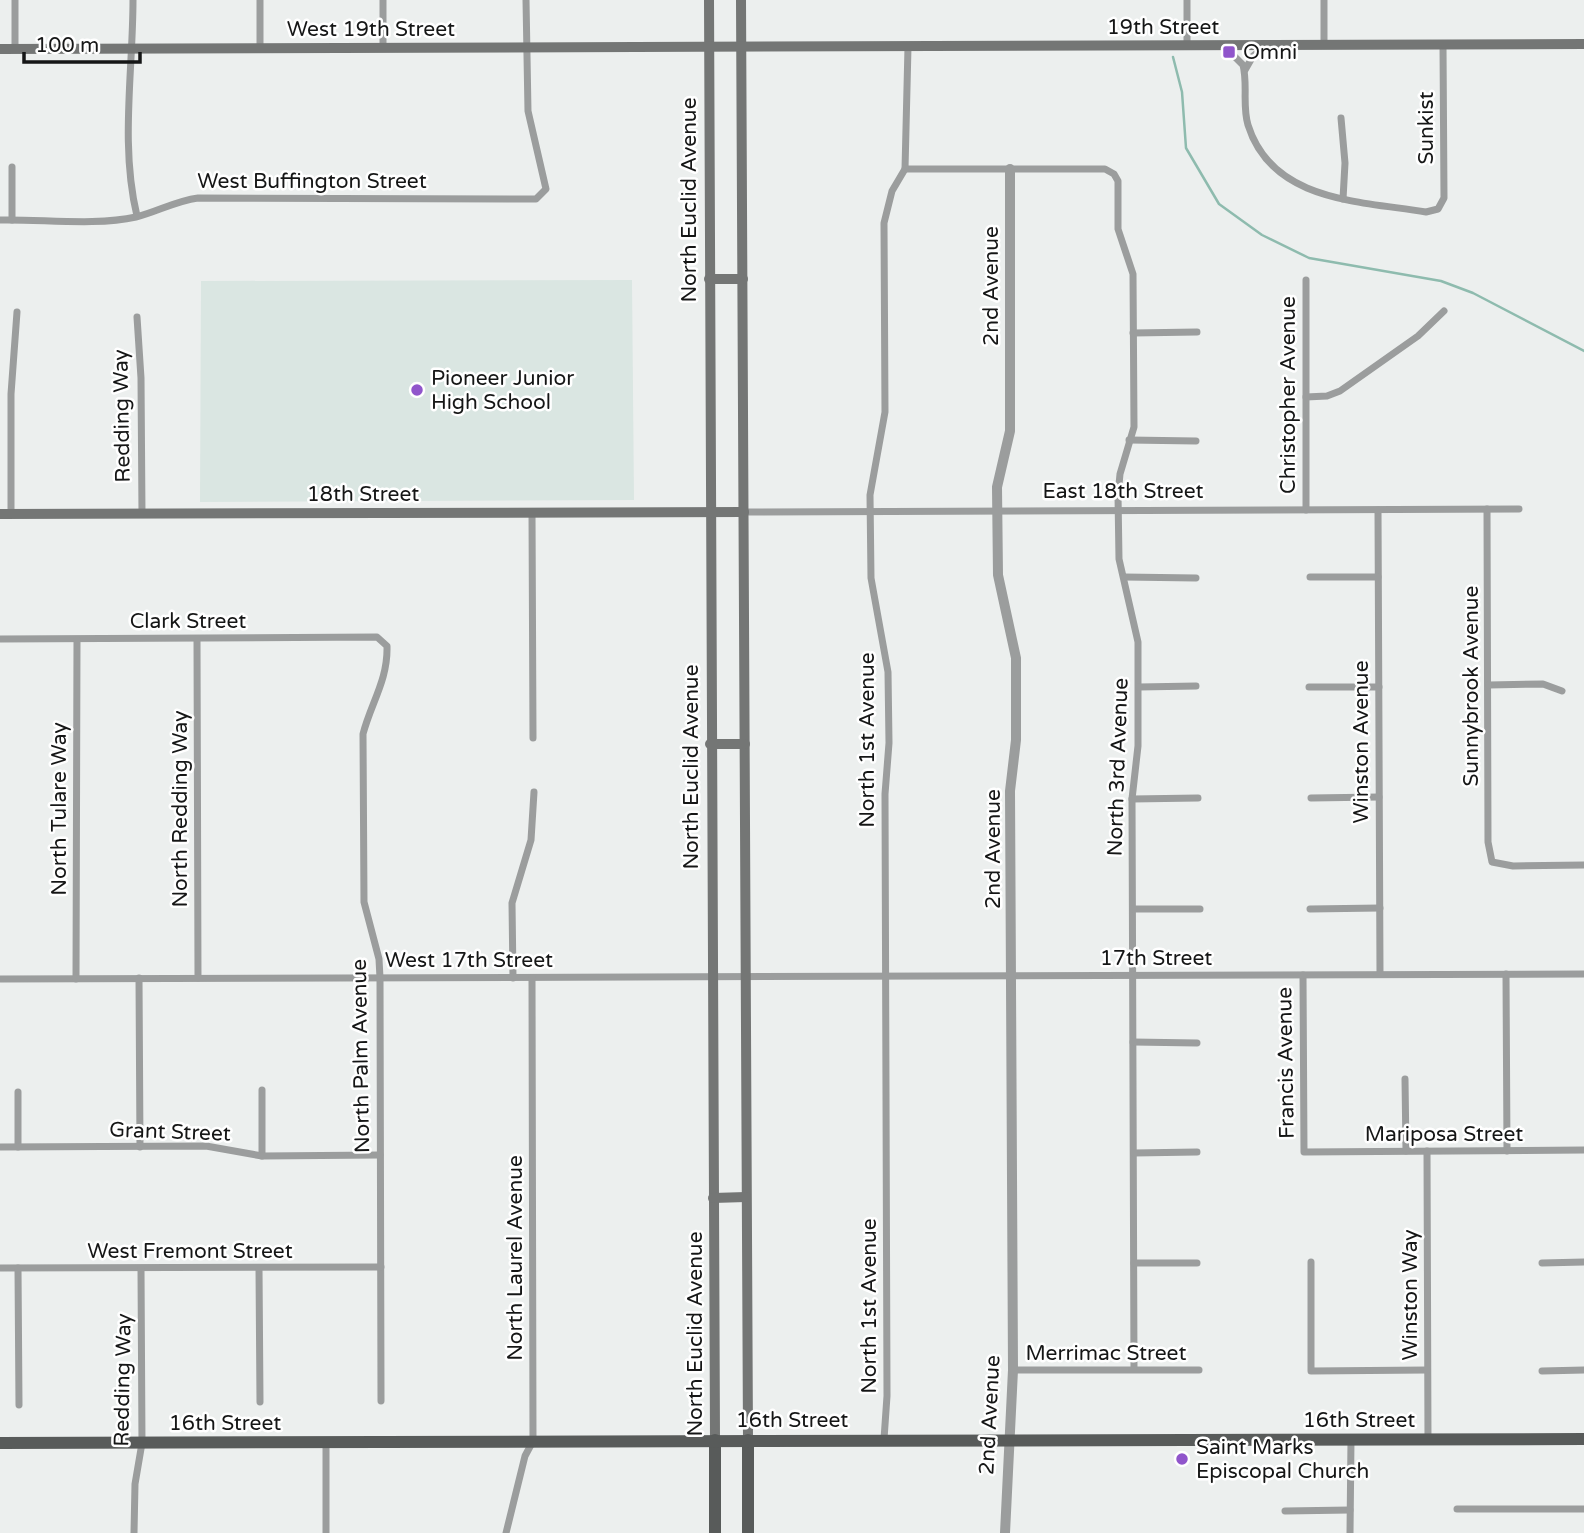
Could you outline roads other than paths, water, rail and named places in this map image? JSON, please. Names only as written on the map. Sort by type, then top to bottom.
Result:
[{"type":"main road","name":"North Euclid Avenue","points":[[709,0],[715,1533]]},
{"type":"main road","points":[[741,0],[748,1533]]},
{"type":"main road","name":"19th Street","points":[[742,46],[1584,44]]},
{"type":"main road","name":"West 19th Street","points":[[0,49],[742,46]]},
{"type":"main road","points":[[709,279],[743,279]]},
{"type":"main road","name":"East 18th Street","points":[[727,512],[744,512]]},
{"type":"main road","name":"18th Street","points":[[6,514],[727,512]]},
{"type":"main road","points":[[710,744],[745,744]]},
{"type":"main road","points":[[713,1198],[746,1197]]},
{"type":"main road","name":"16th Street","points":[[0,1443],[1584,1439]]},
{"type":"street","points":[[15,0],[15,49]]},
{"type":"street","points":[[134,0],[130,187],[137,216]]},
{"type":"street","points":[[260,0],[260,48]]},
{"type":"street","points":[[383,0],[383,48]]},
{"type":"street","points":[[526,0],[527,46]]},
{"type":"street","points":[[1187,0],[1187,46]]},
{"type":"street","points":[[1324,0],[1324,45]]},
{"type":"street","name":"Sunkist","points":[[1343,199],[1426,212],[1438,209],[1444,198],[1443,45]]},
{"type":"street","name":"West Buffington Street","points":[[0,220],[137,216],[165,204],[198,198],[527,200],[542,195],[546,189],[528,111],[527,46]]},
{"type":"street","points":[[1224,46],[1238,57],[1245,71],[1248,125],[1268,162],[1285,178],[1306,190],[1343,199],[1345,163],[1341,118]]},
{"type":"street","points":[[1245,71],[1253,56],[1266,46]]},
{"type":"street","name":"North 1st Avenue","points":[[884,1439],[887,1396],[885,976],[888,672],[871,578],[870,511],[871,474],[884,412],[884,223],[892,191],[905,169],[908,47]]},
{"type":"street","points":[[12,167],[12,220]]},
{"type":"street","points":[[905,169],[1010,169]]},
{"type":"street","name":"North 3rd Avenue","points":[[1010,169],[1105,169],[1114,174],[1118,181],[1118,229],[1133,274],[1134,427],[1120,474],[1119,559],[1138,642],[1139,687],[1138,746],[1132,799],[1134,1369]]},
{"type":"street","name":"2nd Avenue","points":[[1005,1533],[1013,1370],[1010,791],[1016,740],[1016,658],[998,575],[997,487],[1010,431],[1010,169]]},
{"type":"street","name":"Christopher Avenue","points":[[1306,280],[1306,510]]},
{"type":"street","points":[[1306,397],[1327,396],[1340,391],[1418,336],[1444,311]]},
{"type":"street","points":[[6,514],[17,312]]},
{"type":"street","name":"Redding Way","points":[[137,317],[141,378],[142,514]]},
{"type":"street","points":[[1133,333],[1197,332]]},
{"type":"street","points":[[1129,440],[1196,441]]},
{"type":"street","name":"Sunnybrook Avenue","points":[[1488,509],[1488,842],[1492,862],[1513,866],[1584,865]]},
{"type":"street","name":"East 18th Street","points":[[744,512],[1519,509]]},
{"type":"street","name":"Winston Avenue","points":[[1378,510],[1380,974]]},
{"type":"street","points":[[532,512],[533,738]]},
{"type":"street","points":[[1124,577],[1196,578]]},
{"type":"street","points":[[1310,577],[1378,577]]},
{"type":"street","name":"Clark Street","points":[[0,639],[377,637]]},
{"type":"street","name":"North Palm Avenue","points":[[377,637],[387,646],[387,655],[381,692],[363,734],[364,888],[380,978],[381,1401]]},
{"type":"street","name":"North Redding Way","points":[[197,639],[198,978]]},
{"type":"street","name":"North Tulare Way","points":[[76,979],[77,640]]},
{"type":"street","points":[[1489,685],[1543,684],[1562,691]]},
{"type":"street","points":[[1139,687],[1196,686]]},
{"type":"street","points":[[1309,687],[1379,687]]},
{"type":"street","points":[[513,978],[512,903],[533,830],[534,792]]},
{"type":"street","points":[[1311,798],[1379,797]]},
{"type":"street","points":[[1132,799],[1198,798]]},
{"type":"street","points":[[1310,909],[1380,908]]},
{"type":"street","points":[[1133,909],[1200,909]]},
{"type":"street","points":[[1506,974],[1507,1151]]},
{"type":"street","name":"17th Street","points":[[728,976],[1584,974]]},
{"type":"street","name":"Francis Avenue","points":[[1303,975],[1304,1152]]},
{"type":"street","name":"West 17th Street","points":[[0,979],[728,976]]},
{"type":"street","points":[[139,978],[140,1147]]},
{"type":"street","name":"North Laurel Avenue","points":[[506,1533],[525,1456],[533,1441],[531,978]]},
{"type":"street","points":[[1133,1042],[1197,1043]]},
{"type":"street","points":[[1405,1079],[1406,1151]]},
{"type":"street","points":[[262,1090],[262,1156]]},
{"type":"street","points":[[18,1093],[18,1147]]},
{"type":"street","name":"Grant Street","points":[[0,1147],[206,1146],[262,1156],[380,1155]]},
{"type":"street","name":"Mariposa Street","points":[[1304,1152],[1584,1150]]},
{"type":"street","name":"Winston Way","points":[[1427,1151],[1428,1440]]},
{"type":"street","points":[[1134,1153],[1197,1152]]},
{"type":"street","points":[[1311,1262],[1311,1371],[1427,1370]]},
{"type":"street","points":[[1542,1263],[1584,1262]]},
{"type":"street","points":[[1134,1263],[1197,1263]]},
{"type":"street","name":"West Fremont Street","points":[[0,1268],[380,1267]]},
{"type":"street","points":[[18,1268],[19,1405]]},
{"type":"street","points":[[259,1268],[260,1402]]},
{"type":"street","name":"Redding Way","points":[[134,1533],[135,1484],[142,1443],[141,1269]]},
{"type":"street","name":"Merrimac Street","points":[[1013,1370],[1199,1370]]},
{"type":"street","points":[[1542,1371],[1584,1370]]},
{"type":"street","points":[[1350,1533],[1351,1440]]},
{"type":"street","points":[[326,1442],[326,1533]]},
{"type":"street","points":[[1457,1509],[1584,1509]]},
{"type":"street","points":[[1285,1511],[1350,1510]]},
{"type":"waterway","points":[[1173,57],[1182,92],[1186,148],[1219,204],[1262,235],[1309,258],[1441,281],[1473,293],[1584,351]]},
{"type":"place","name":"Omni","points":[[1229,52]]},
{"type":"place","name":"Pioneer Junior High School","points":[[417,390]]},
{"type":"place","name":"Saint Marks Episcopal Church","points":[[1182,1459]]}]
